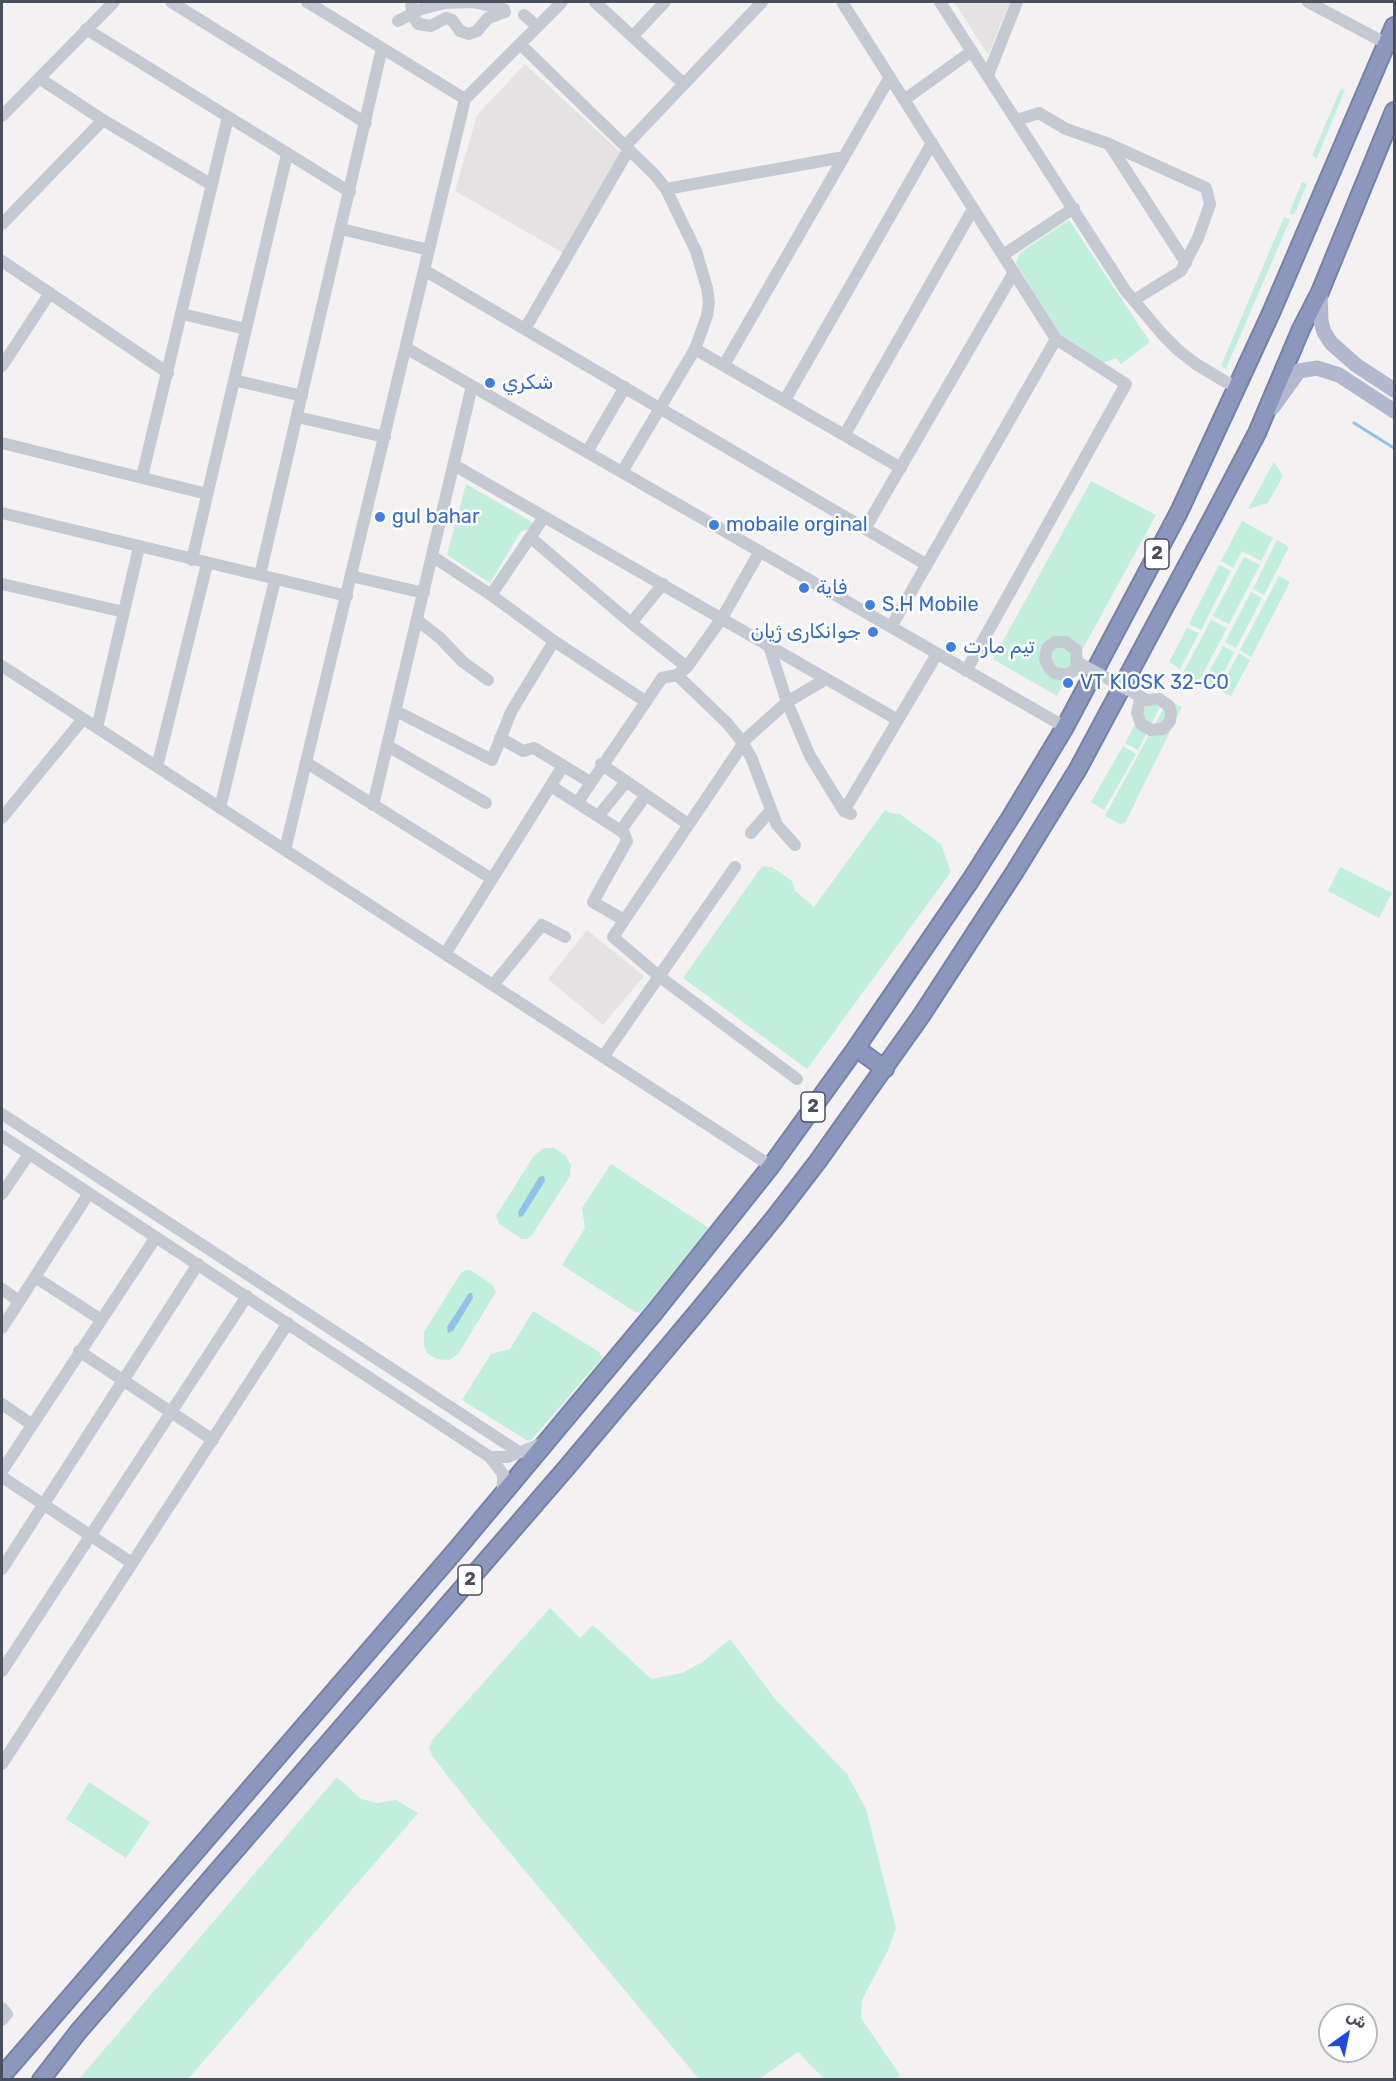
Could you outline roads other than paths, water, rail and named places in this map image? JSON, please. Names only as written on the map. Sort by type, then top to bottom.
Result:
[{"type":"highway","name":"2","points":[[2,2076],[503,1495],[654,1313],[771,1166],[856,1048],[1012,815],[1065,727],[1179,512],[1238,387],[1395,26]]},
{"type":"highway","name":"2","points":[[41,2079],[78,2032],[223,1868],[670,1344],[775,1217],[885,1069],[1014,873],[1078,769],[1257,433],[1301,329],[1320,292],[1395,111]]},
{"type":"highway","points":[[856,1048],[885,1069]]},
{"type":"highway","points":[[59,2012],[78,2032]]},
{"type":"main road","points":[[1320,292],[1321,321],[1324,332],[1331,343],[1356,365],[1395,390]]},
{"type":"main road","points":[[1257,433],[1291,380],[1299,371],[1308,368],[1317,368],[1339,375],[1395,411]]},
{"type":"street","points":[[2,116],[114,2]]},
{"type":"street","points":[[171,2],[366,123]]},
{"type":"street","points":[[308,2],[465,99]]},
{"type":"street","points":[[398,21],[411,7],[460,2],[486,4],[505,10],[488,18],[477,31],[469,34],[460,31],[452,20],[446,18],[440,19],[431,26],[423,26],[415,21],[411,7]]},
{"type":"street","points":[[285,850],[465,99],[562,2]]},
{"type":"street","points":[[596,2],[684,84]]},
{"type":"street","points":[[633,36],[666,2]]},
{"type":"street","points":[[525,329],[628,147],[762,2]]},
{"type":"street","points":[[842,2],[1056,339],[1126,384],[966,671]]},
{"type":"street","points":[[940,2],[1125,290],[1178,350],[1196,364],[1238,387]]},
{"type":"street","points":[[988,75],[1017,2]]},
{"type":"street","points":[[1308,2],[1387,44]]},
{"type":"street","points":[[86,29],[350,192]]},
{"type":"street","points":[[521,45],[628,147],[666,189],[696,251],[707,288],[709,302],[707,316],[695,349],[622,472]]},
{"type":"street","points":[[260,575],[382,48]]},
{"type":"street","points":[[904,100],[972,51]]},
{"type":"street","points":[[724,365],[890,77]]},
{"type":"street","points":[[39,78],[103,120],[212,185]]},
{"type":"street","points":[[1017,120],[1039,113],[1066,129],[1109,144],[1206,188],[1210,204],[1186,263],[1178,274],[1134,300]]},
{"type":"street","points":[[142,477],[228,117]]},
{"type":"street","points":[[2,224],[103,120]]},
{"type":"street","points":[[785,399],[932,143]]},
{"type":"street","points":[[1109,144],[1186,263]]},
{"type":"street","points":[[192,560],[287,154]]},
{"type":"street","points":[[666,189],[843,157]]},
{"type":"street","points":[[1003,255],[1074,208]]},
{"type":"street","points":[[845,434],[973,209]]},
{"type":"street","points":[[341,229],[429,250]]},
{"type":"street","points":[[2,261],[168,373]]},
{"type":"street","points":[[424,270],[866,527],[927,565]]},
{"type":"street","points":[[866,527],[1014,273]]},
{"type":"street","points":[[2,366],[50,293]]},
{"type":"street","points":[[182,314],[246,329]]},
{"type":"street","points":[[891,627],[1056,339]]},
{"type":"street","points":[[406,348],[1065,727]]},
{"type":"street","points":[[695,349],[901,468]]},
{"type":"street","points":[[234,380],[302,396]]},
{"type":"street","points":[[373,805],[472,386]]},
{"type":"street","points":[[587,452],[625,387]]},
{"type":"street","points":[[297,417],[385,437]]},
{"type":"street","points":[[2,443],[207,494]]},
{"type":"street","points":[[454,465],[898,720]]},
{"type":"street","points":[[2,513],[347,596]]},
{"type":"street","points":[[491,595],[544,517]]},
{"type":"street","points":[[531,538],[632,623],[682,671],[727,723],[743,743],[759,776],[777,825],[795,845]]},
{"type":"street","points":[[97,728],[139,547]]},
{"type":"street","points":[[578,802],[662,678],[682,671],[722,618],[760,551]]},
{"type":"street","points":[[432,556],[645,701]]},
{"type":"street","points":[[157,767],[207,564]]},
{"type":"street","points":[[351,576],[424,593]]},
{"type":"street","points":[[220,808],[275,580]]},
{"type":"street","points":[[2,584],[124,612]]},
{"type":"street","points":[[632,623],[663,584]]},
{"type":"street","points":[[417,620],[440,638],[463,662],[488,680]]},
{"type":"street","points":[[396,711],[492,760],[511,712],[554,641]]},
{"type":"street","points":[[1078,668],[1072,673],[1060,675],[1050,669],[1045,659],[1047,648],[1060,641],[1071,645],[1076,650],[1077,662],[1147,700],[1159,699],[1167,704],[1171,712],[1167,726],[1163,729],[1151,730],[1141,724],[1137,713],[1140,700]]},
{"type":"street","points":[[769,646],[787,702],[810,756],[847,813],[937,654]]},
{"type":"street","points":[[2,666],[771,1166]]},
{"type":"street","points":[[797,1079],[660,977],[613,937],[743,743],[787,702],[826,678]]},
{"type":"street","points":[[2,818],[83,719]]},
{"type":"street","points":[[500,738],[523,751],[534,747],[590,782]]},
{"type":"street","points":[[388,747],[486,803]]},
{"type":"street","points":[[307,763],[492,879]]},
{"type":"street","points":[[602,764],[688,824]]},
{"type":"street","points":[[444,954],[563,766]]},
{"type":"street","points":[[599,815],[626,782]]},
{"type":"street","points":[[551,786],[599,815],[624,835]]},
{"type":"street","points":[[624,920],[593,902],[624,835],[646,795]]},
{"type":"street","points":[[752,833],[771,810]]},
{"type":"street","points":[[603,1057],[735,867]]},
{"type":"street","points":[[493,985],[542,924],[565,937]]},
{"type":"street","points":[[2,1114],[519,1452]]},
{"type":"street","points":[[14,1144],[25,1129]]},
{"type":"street","points":[[2,1136],[490,1456],[503,1473],[503,1495]]},
{"type":"street","points":[[2,1194],[29,1154]]},
{"type":"street","points":[[2,1328],[89,1193]]},
{"type":"street","points":[[2,1471],[156,1237]]},
{"type":"street","points":[[219,1278],[229,1262]]},
{"type":"street","points":[[2,1569],[198,1264]]},
{"type":"street","points":[[35,1276],[100,1319]]},
{"type":"street","points":[[2,1289],[20,1301]]},
{"type":"street","points":[[2,1671],[247,1296]]},
{"type":"street","points":[[2,1764],[288,1323]]},
{"type":"street","points":[[79,1351],[213,1440]]},
{"type":"street","points":[[2,1404],[31,1424]]},
{"type":"street","points":[[490,1456],[508,1457],[546,1442]]},
{"type":"street","points":[[2,1477],[132,1563]]},
{"type":"street","points":[[2,2008],[7,2014],[2,2020]]},
{"type":"water","points":[[544,1176],[545,1181],[523,1216],[519,1217],[518,1212],[539,1177]]},
{"type":"water","points":[[469,1293],[472,1293],[473,1298],[453,1331],[448,1333],[447,1327]]},
{"type":"waterway","points":[[1354,423],[1394,448]]},
{"type":"place","name":"شكري","points":[[490,383]]},
{"type":"place","name":"gul bahar","points":[[380,517]]},
{"type":"place","name":"mobaile orginal","points":[[714,525]]},
{"type":"place","name":"فایة","points":[[804,588]]},
{"type":"place","name":"S.H Mobile","points":[[870,605]]},
{"type":"place","name":"جوانکاری ژیان","points":[[873,632]]},
{"type":"place","name":"تیم مارت","points":[[951,647]]},
{"type":"place","name":"VT KIOSK 32-C0","points":[[1068,683]]}]
